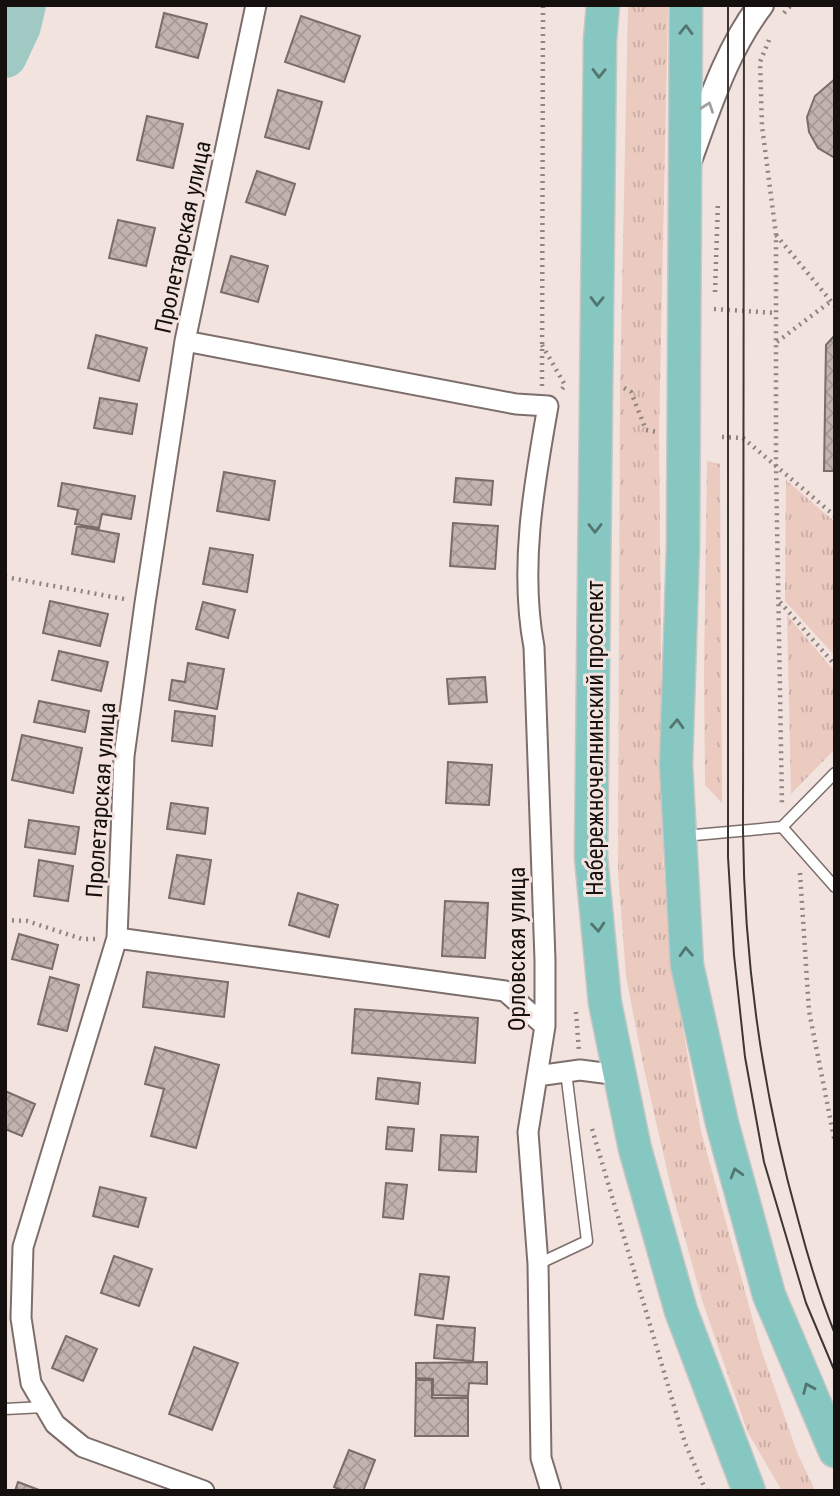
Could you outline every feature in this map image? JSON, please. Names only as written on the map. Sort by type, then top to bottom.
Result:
[{"type":"main road","name":"Набережночелнинский проспект","points":[[603,5],[600,40],[591,857],[605,1003],[635,1149],[681,1311],[749,1491]]},
{"type":"main road","points":[[686,5],[683,547],[676,765],[687,965],[722,1123],[769,1294],[835,1451]]},
{"type":"street","name":"Пролетарская улица","points":[[204,1491],[83,1447],[55,1424],[31,1382],[21,1318],[23,1247],[117,938],[124,756],[145,603],[186,341],[256,5]]},
{"type":"street","points":[[684,171],[714,91],[750,19],[761,5]]},
{"type":"street","points":[[186,341],[516,404],[548,406]]},
{"type":"street","name":"Орловская улица","points":[[548,406],[531,509],[527,612],[534,647],[545,960],[545,1026],[528,1132],[538,1264],[541,1458],[551,1491]]},
{"type":"street","points":[[117,938],[505,991],[545,1026]]},
{"type":"street","points":[[537,1076],[580,1070],[619,1074]]},
{"type":"lane","points":[[680,836],[782,827],[835,773]]},
{"type":"lane","points":[[782,827],[835,887]]},
{"type":"lane","points":[[538,1264],[587,1241],[566,1072]]},
{"type":"lane","points":[[5,1409],[45,1406]]},
{"type":"path","points":[[542,345],[565,385],[548,406],[542,398],[542,345],[543,5]]},
{"type":"path","points":[[772,32],[760,62],[762,126],[776,235],[776,466]]},
{"type":"path","points":[[715,295],[718,202]]},
{"type":"path","points":[[776,235],[835,306]]},
{"type":"path","points":[[777,342],[831,300]]},
{"type":"path","points":[[714,309],[776,313]]},
{"type":"path","points":[[620,386],[631,392],[646,430],[659,432]]},
{"type":"path","points":[[722,437],[743,438],[835,516]]},
{"type":"path","points":[[5,577],[145,603]]},
{"type":"path","points":[[780,602],[835,665]]},
{"type":"path","points":[[5,920],[27,921],[82,939],[117,938]]},
{"type":"green space","points":[[628,5],[668,5],[659,432],[663,863],[677,996],[701,1131],[760,1346],[797,1452],[815,1491],[782,1491],[748,1433],[702,1300],[672,1192],[626,977],[618,871],[620,386]]},
{"type":"green space","points":[[707,461],[720,464],[722,803],[705,785]]},
{"type":"green space","points":[[786,480],[835,522],[835,656],[785,601]]},
{"type":"green space","points":[[787,615],[835,672],[835,749],[791,794]]},
{"type":"building","points":[[164,13],[207,24],[198,58],[156,47]]},
{"type":"building","points":[[301,16],[360,36],[344,82],[285,62]]},
{"type":"building","points":[[835,79],[835,158],[818,148],[809,132],[807,117],[815,96]]},
{"type":"building","points":[[278,90],[322,102],[309,149],[265,137]]},
{"type":"building","points":[[147,116],[183,124],[173,168],[137,160]]},
{"type":"building","points":[[257,171],[295,184],[285,215],[246,202]]},
{"type":"building","points":[[118,220],[155,228],[146,266],[109,258]]},
{"type":"building","points":[[231,256],[268,266],[258,302],[221,292]]},
{"type":"building","points":[[96,335],[147,348],[139,381],[88,368]]},
{"type":"building","points":[[834,336],[835,471],[824,471],[826,345]]},
{"type":"building","points":[[100,398],[137,404],[132,434],[94,428]]},
{"type":"building","points":[[224,472],[275,481],[269,520],[217,511]]},
{"type":"building","points":[[456,478],[493,481],[491,505],[454,502]]},
{"type":"building","points":[[62,483],[135,496],[131,519],[102,514],[99,528],[75,524],[78,510],[58,506]]},
{"type":"building","points":[[453,523],[498,526],[495,569],[450,566]]},
{"type":"building","points":[[77,526],[119,534],[114,562],[72,554]]},
{"type":"building","points":[[210,548],[253,555],[247,592],[203,584]]},
{"type":"building","points":[[50,601],[108,614],[100,646],[43,633]]},
{"type":"building","points":[[203,602],[235,610],[228,638],[196,629]]},
{"type":"building","points":[[59,651],[108,662],[101,691],[52,680]]},
{"type":"building","points":[[188,663],[224,669],[217,709],[169,700],[172,680],[185,682]]},
{"type":"building","points":[[485,677],[487,702],[449,704],[447,679]]},
{"type":"building","points":[[39,701],[89,711],[85,732],[34,722]]},
{"type":"building","points":[[175,711],[215,716],[212,746],[172,741]]},
{"type":"building","points":[[22,735],[82,748],[73,793],[12,780]]},
{"type":"building","points":[[448,762],[492,765],[489,805],[446,803]]},
{"type":"building","points":[[171,803],[208,808],[205,834],[167,829]]},
{"type":"building","points":[[29,820],[79,827],[75,854],[25,847]]},
{"type":"building","points":[[177,855],[211,860],[204,904],[169,898]]},
{"type":"building","points":[[39,860],[73,866],[68,901],[34,896]]},
{"type":"building","points":[[298,893],[338,905],[329,937],[289,925]]},
{"type":"building","points":[[445,901],[488,903],[485,958],[442,956]]},
{"type":"building","points":[[19,934],[58,945],[52,969],[12,959]]},
{"type":"building","points":[[147,972],[228,982],[224,1017],[143,1007]]},
{"type":"building","points":[[50,977],[79,985],[67,1031],[38,1024]]},
{"type":"building","points":[[355,1009],[478,1018],[475,1063],[352,1053]]},
{"type":"building","points":[[155,1047],[219,1065],[196,1148],[151,1136],[164,1089],[145,1084]]},
{"type":"building","points":[[378,1078],[420,1083],[418,1104],[376,1099]]},
{"type":"building","points":[[5,1091],[35,1104],[22,1136],[5,1129]]},
{"type":"building","points":[[388,1127],[414,1129],[412,1151],[386,1149]]},
{"type":"building","points":[[441,1135],[478,1137],[476,1172],[439,1170]]},
{"type":"building","points":[[386,1183],[407,1185],[403,1219],[383,1217]]},
{"type":"building","points":[[100,1187],[146,1198],[138,1227],[93,1216]]},
{"type":"building","points":[[114,1256],[152,1269],[139,1306],[101,1293]]},
{"type":"building","points":[[420,1274],[449,1277],[443,1319],[415,1315]]},
{"type":"building","points":[[437,1325],[475,1328],[473,1361],[434,1358]]},
{"type":"building","points":[[66,1336],[97,1349],[83,1381],[52,1368]]},
{"type":"building","points":[[194,1347],[238,1363],[212,1430],[169,1414]]},
{"type":"building","points":[[487,1362],[487,1384],[469,1383],[468,1396],[433,1395],[433,1379],[416,1378],[416,1363]]},
{"type":"building","points":[[416,1380],[432,1380],[432,1398],[468,1398],[468,1436],[415,1436]]},
{"type":"building","points":[[349,1450],[375,1460],[363,1491],[343,1491],[334,1487]]},
{"type":"building","points":[[18,1482],[39,1490],[15,1491]]},
{"type":"waterway","points":[[5,56],[19,26],[24,5]]},
{"type":"tram line","points":[[728,5],[728,857],[734,955],[745,1057],[764,1162],[806,1303],[835,1372]]},
{"type":"tram line","points":[[744,5],[743,830],[747,930],[758,1028],[775,1126],[807,1251],[835,1334]]}]
